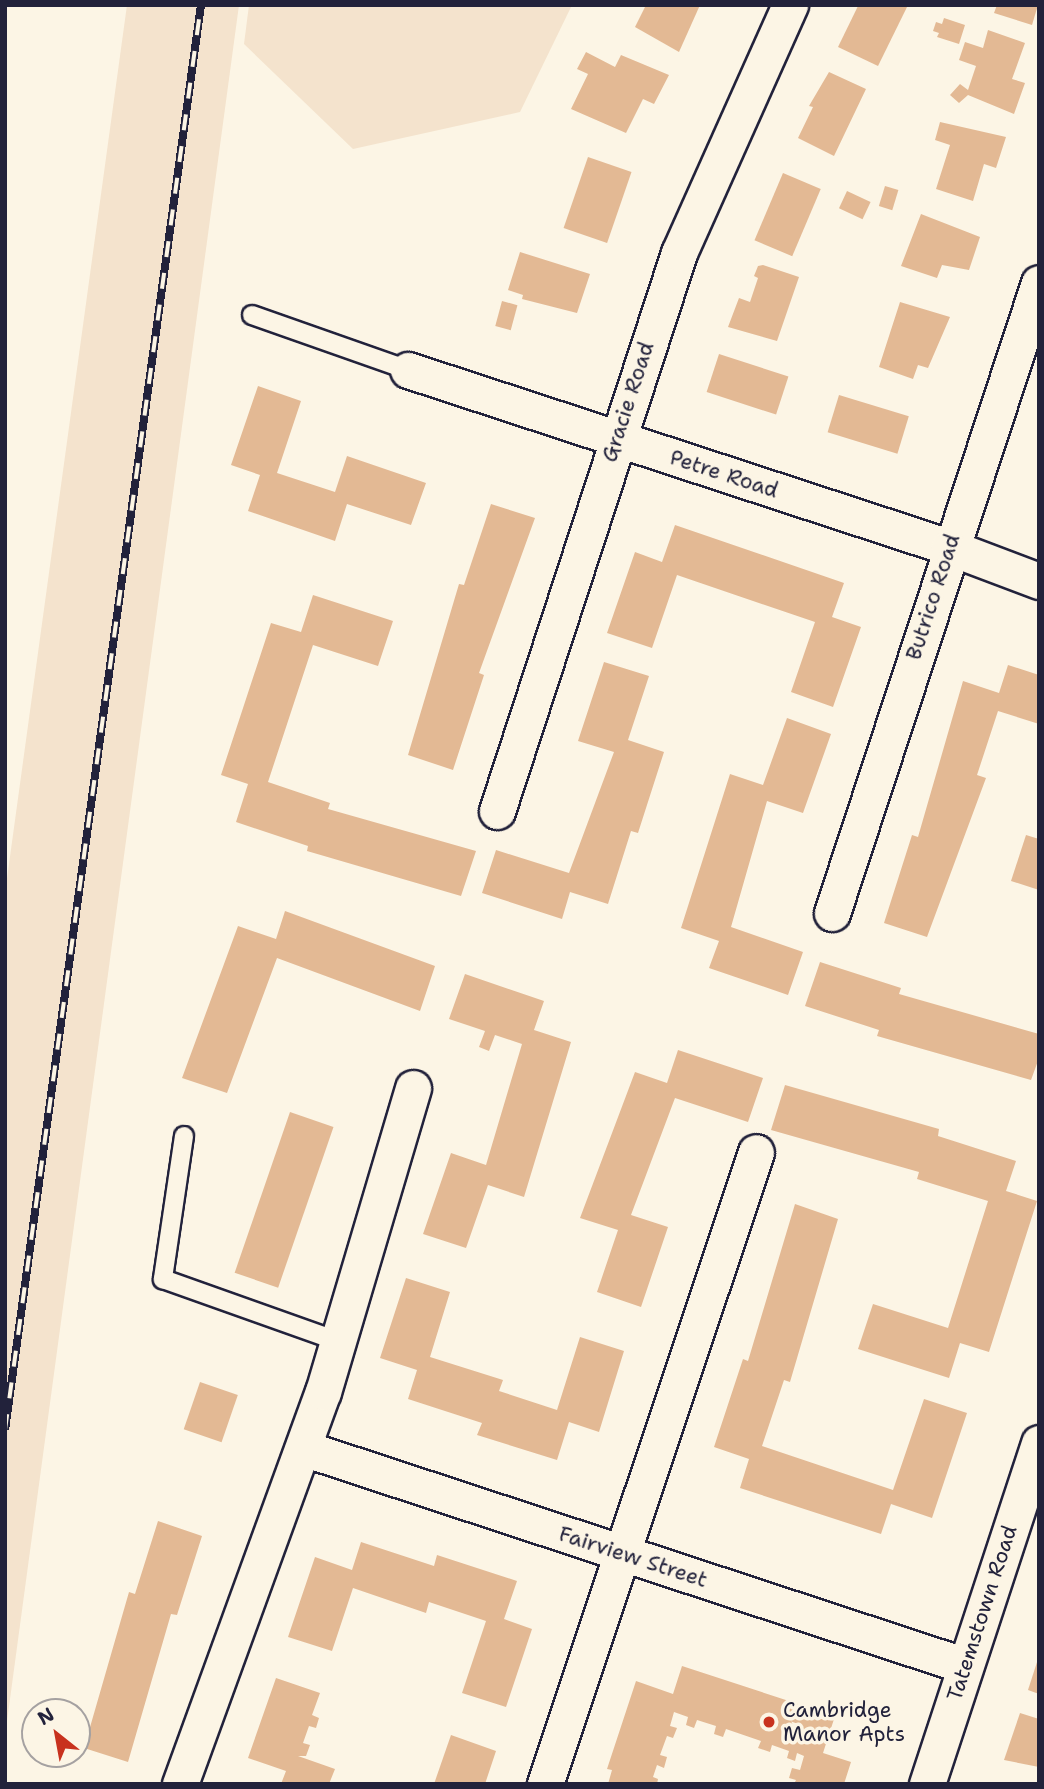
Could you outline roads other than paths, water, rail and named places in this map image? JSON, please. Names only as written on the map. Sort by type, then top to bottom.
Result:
[{"type":"street","name":"Gracie Road","points":[[497,811],[615,439],[680,253],[790,5]]},
{"type":"street","name":"Butrico Road","points":[[832,913],[949,547],[1039,283]]},
{"type":"street","name":"Petre Road","points":[[408,370],[949,547],[1039,581]]},
{"type":"street","points":[[180,1784],[303,1448],[413,1088]]},
{"type":"street","points":[[545,1784],[755,1152]]},
{"type":"street","name":"Tatemstown Road","points":[[927,1784],[963,1665],[1039,1443]]},
{"type":"street","name":"Fairview Street","points":[[303,1448],[963,1665]]},
{"type":"lane","points":[[251,315],[408,370]]},
{"type":"lane","points":[[184,1136],[163,1279],[337,1341]]},
{"type":"railway","points":[[5,1430],[201,5]]},
{"type":"place","name":"Cambridge Manor Apts","points":[[769,1722]]}]
